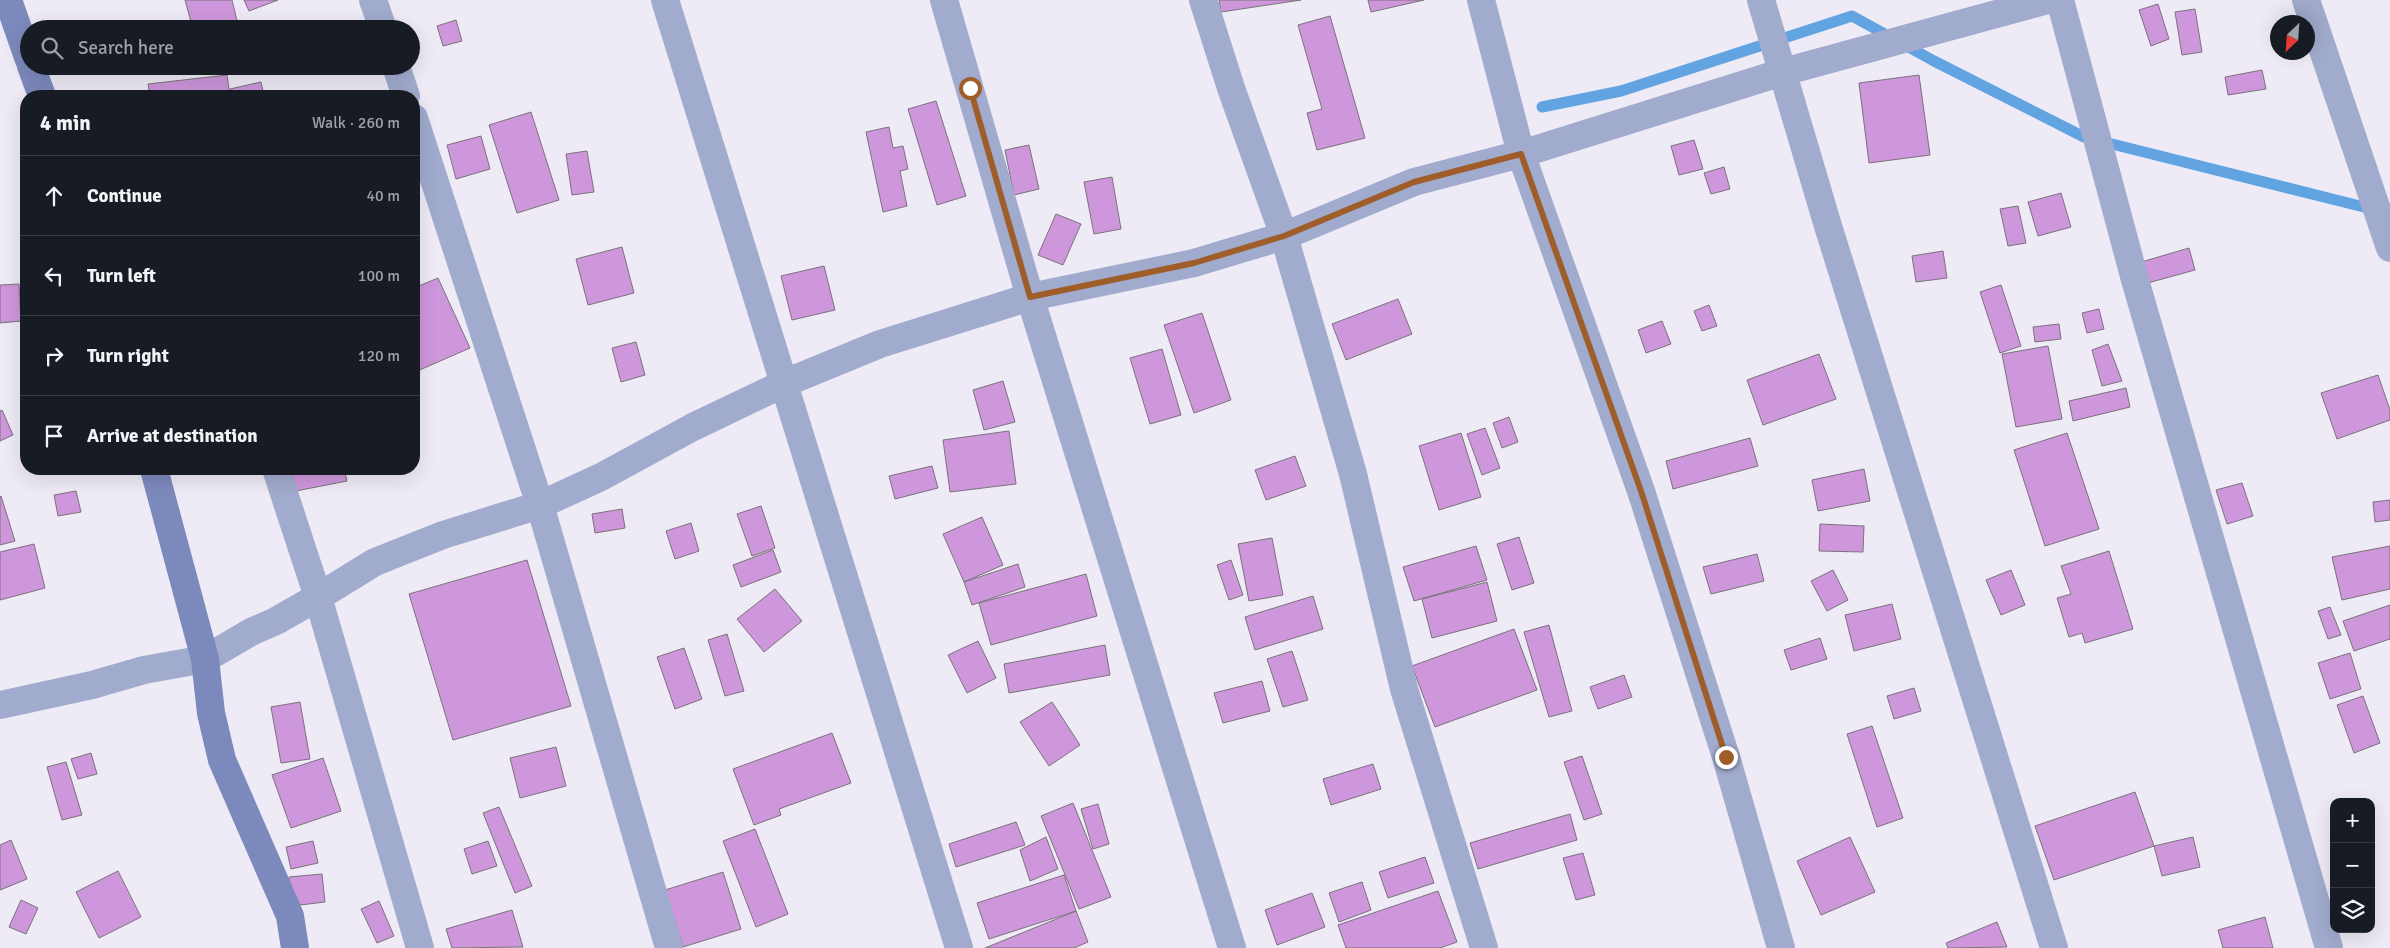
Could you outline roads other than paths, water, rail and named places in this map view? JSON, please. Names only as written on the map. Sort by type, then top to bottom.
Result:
[{"type":"street","points":[[8,0],[20,34]]},
{"type":"street","points":[[373,0],[380,20]]},
{"type":"street","points":[[665,0],[786,383],[959,948]]},
{"type":"street","points":[[944,0],[1030,297],[1232,948]]},
{"type":"street","points":[[1203,0],[1231,88],[1284,236],[1353,474],[1404,689],[1484,948]]},
{"type":"street","points":[[1481,0],[1521,154],[1641,491],[1726,757],[1781,948]]},
{"type":"street","points":[[1761,0],[1831,236],[2054,948]]},
{"type":"street","points":[[0,705],[92,685],[144,670],[205,660],[251,632],[276,621],[318,597],[375,562],[443,535],[540,505],[601,477],[693,427],[786,383],[880,344],[1030,297],[1194,263],[1284,236],[1414,182],[1521,154],[1782,72],[2048,0]]},
{"type":"street","points":[[2060,0],[2135,280],[2329,948]]},
{"type":"street","points":[[2306,0],[2390,248]]},
{"type":"street","points":[[34,75],[40,90]]},
{"type":"street","points":[[399,75],[404,90]]},
{"type":"street","points":[[420,136],[540,505],[670,948]]},
{"type":"street","points":[[156,475],[205,660],[211,713],[222,760],[290,916],[295,948]]},
{"type":"street","points":[[278,475],[318,597],[420,948]]},
{"type":"waterway","points":[[1542,107],[1621,91],[1852,16],[1934,61],[2084,137],[2376,210]]}]
